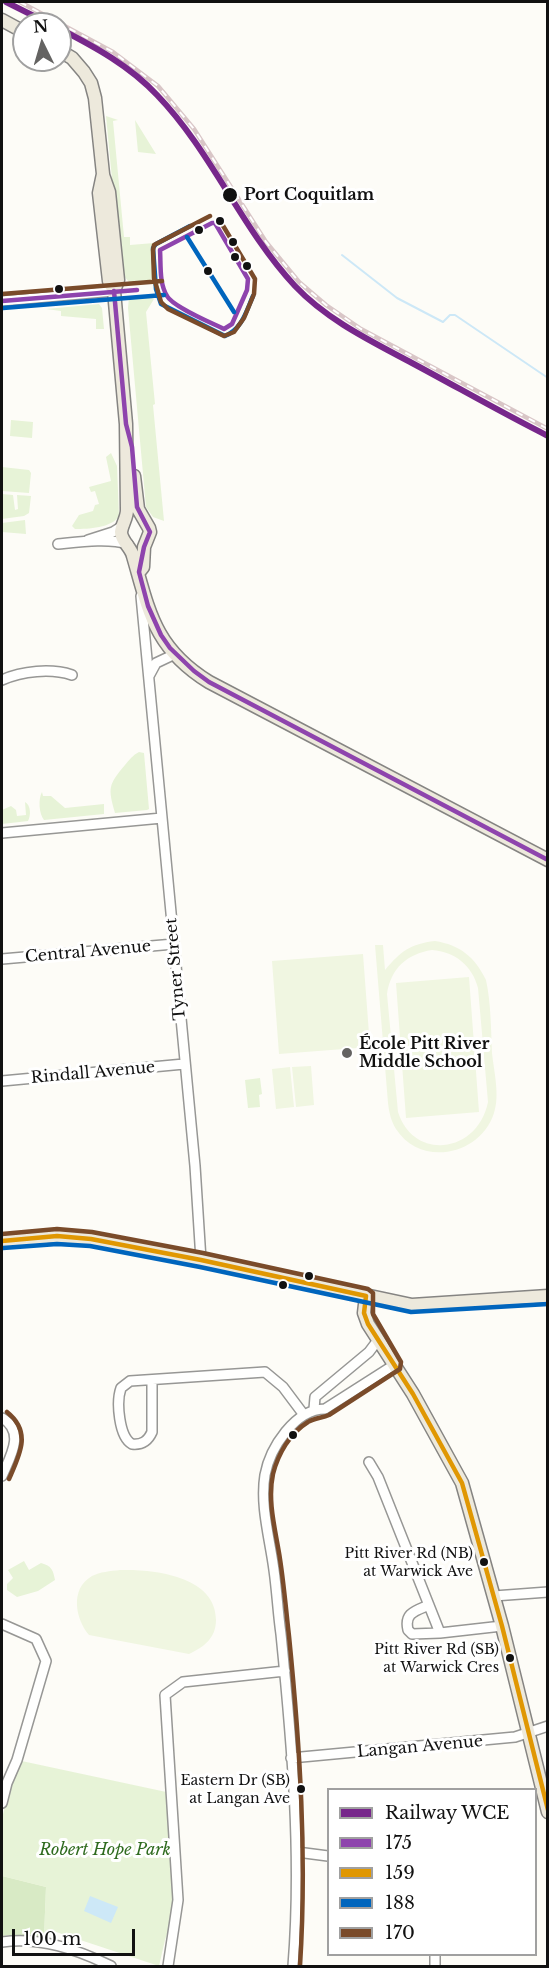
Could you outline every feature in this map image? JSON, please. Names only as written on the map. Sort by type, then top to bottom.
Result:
[{"type":"main road","points":[[72,60],[79,65],[94,91],[103,174],[99,193],[109,281],[114,291],[126,424],[127,510],[122,536],[133,555],[149,612],[159,632],[175,654],[209,682],[548,860]]},
{"type":"main road","points":[[126,424],[132,447],[137,507],[150,532],[143,551],[143,567],[139,572]]},
{"type":"main road","points":[[124,524],[134,518],[143,520]]},
{"type":"main road","points":[[128,544],[137,547],[146,542]]},
{"type":"main road","points":[[2,1241],[73,1237],[201,1260],[412,1305],[548,1296]]},
{"type":"main road","points":[[366,1296],[365,1316],[413,1394],[462,1483],[502,1626],[548,1812]]},
{"type":"street","points":[[2,302],[114,291]]},
{"type":"street","points":[[83,542],[113,532],[124,524]]},
{"type":"street","points":[[58,544],[83,542],[128,544]]},
{"type":"street","name":"Tyner Street","points":[[139,572],[194,1156],[201,1260]]},
{"type":"street","points":[[149,678],[154,665],[175,654]]},
{"type":"street","points":[[2,680],[17,675],[44,672],[62,672],[72,675]]},
{"type":"street","points":[[2,833],[162,818]]},
{"type":"street","name":"Central Avenue","points":[[2,959],[174,944]]},
{"type":"street","name":"Rindall Avenue","points":[[2,1081],[184,1064]]},
{"type":"street","points":[[314,1409],[315,1397],[369,1352],[378,1340]]},
{"type":"street","points":[[293,1966],[297,1852],[285,1671],[266,1521],[264,1482],[274,1449],[283,1436],[304,1415],[314,1409],[325,1408],[394,1365]]},
{"type":"street","points":[[152,1380],[152,1432],[143,1443],[132,1444],[125,1439],[122,1430],[119,1393],[123,1385],[130,1382],[152,1380],[265,1372],[277,1381],[304,1415]]},
{"type":"street","points":[[2,1418],[12,1427],[15,1439],[2,1476]]},
{"type":"street","points":[[369,1462],[378,1478],[440,1633]]},
{"type":"street","points":[[494,1596],[548,1592]]},
{"type":"street","points":[[429,1605],[409,1614],[406,1619],[408,1630],[412,1634],[502,1626]]},
{"type":"street","points":[[2,1624],[36,1639],[45,1661],[17,1760],[7,1782],[2,1803]]},
{"type":"street","points":[[168,1966],[178,1900],[165,1695],[183,1682],[285,1671]]},
{"type":"street","name":"Langan Avenue","points":[[291,1758],[468,1743],[515,1737],[548,1726]]},
{"type":"street","points":[[297,1852],[327,1856]]},
{"type":"street","points":[[2,1942],[19,1940],[52,1943],[111,1966]]},
{"type":"green space","points":[[106,116],[118,120],[113,121],[124,237],[130,237],[130,245],[154,243],[157,272],[153,279],[146,282],[130,283],[121,273]]},
{"type":"green space","points":[[135,120],[156,154],[138,152]]},
{"type":"green space","points":[[148,296],[154,299],[146,312],[164,521],[153,517],[146,507],[128,308],[129,297]]},
{"type":"green space","points":[[99,304],[102,308],[104,329],[96,329],[96,319],[61,316],[61,311],[46,309]]},
{"type":"green space","points":[[11,420],[33,422],[32,438],[10,436]]},
{"type":"green space","points":[[111,453],[117,466],[119,516],[105,525],[75,529],[72,526],[79,515],[93,511],[95,505],[99,504],[95,491],[91,492],[89,487],[111,481],[106,457]]},
{"type":"green space","points":[[2,467],[29,470],[31,473],[29,493],[2,491]]},
{"type":"green space","points":[[2,494],[13,495],[15,510],[18,509],[17,495],[31,496],[29,513],[24,516],[2,519]]},
{"type":"green space","points":[[25,520],[26,534],[2,532],[2,523]]},
{"type":"green space","points":[[139,752],[144,753],[149,809],[115,813],[111,787],[119,772]]},
{"type":"green space","points":[[42,792],[43,796],[51,796],[65,808],[104,804],[104,814],[44,820],[40,806]]},
{"type":"green space","points":[[25,802],[30,811],[28,821],[2,824],[2,810],[11,806],[16,810],[17,816],[26,815]]},
{"type":"green space","points":[[435,941],[466,953],[486,980],[497,1091],[494,1113],[487,1127],[477,1139],[464,1147],[435,1152],[420,1149],[407,1141],[396,1129],[390,1116],[375,945],[383,945],[385,970],[407,949]],"holes":[[[440,951],[455,957],[467,966],[478,988],[488,1102],[482,1119],[472,1132],[459,1141],[445,1145],[431,1144],[417,1139],[406,1128],[398,1112],[387,994],[396,970],[408,959],[423,952]]]},
{"type":"green space","points":[[363,954],[370,1047],[279,1054],[272,961]]},
{"type":"green space","points":[[469,977],[479,1112],[406,1118],[396,983]]},
{"type":"green space","points":[[311,1066],[314,1105],[296,1107],[292,1067]]},
{"type":"green space","points":[[290,1067],[294,1107],[276,1109],[272,1069]]},
{"type":"green space","points":[[260,1078],[262,1094],[259,1095],[260,1107],[248,1108],[245,1080]]},
{"type":"green space","points":[[24,1561],[29,1570],[41,1563],[50,1567],[55,1580],[38,1591],[17,1597],[7,1590],[7,1584],[13,1578],[8,1570]]},
{"type":"green space","points":[[120,1570],[149,1571],[181,1578],[206,1593],[213,1605],[216,1620],[214,1632],[208,1641],[189,1654],[89,1635],[78,1613],[80,1589],[92,1576]]},
{"type":"green space","name":"Robert Hope Park","points":[[17,1760],[171,1793],[178,1900],[159,1966],[50,1930],[49,1937],[44,1937],[46,1887],[2,1876],[2,1818]]},
{"type":"green space","points":[[2,1876],[46,1887],[44,1937],[2,1936]]},
{"type":"water","points":[[90,1896],[118,1907],[111,1923],[84,1911]]},
{"type":"waterway","points":[[342,255],[397,298],[443,322],[450,315],[455,315],[548,378]]},
{"type":"railway","points":[[20,2],[113,52],[158,86],[194,129],[266,242],[299,282],[326,305],[361,329],[548,429]]},
{"type":"rail line","name":"WCE","points":[[6,2],[26,12]]},
{"type":"rail line","name":"WCE","points":[[72,35],[124,66],[157,95],[177,117],[211,165],[258,240],[295,286],[321,309],[365,338],[548,436]]},
{"type":"transit line","name":"170","points":[[210,216],[154,245],[154,278],[161,302],[168,309],[224,336],[234,332],[244,318],[254,294],[255,279],[219,219]]},
{"type":"transit line","name":"175","points":[[212,223],[215,223],[248,279],[247,290],[232,324],[224,329],[185,310],[171,300],[164,291],[162,280],[160,250],[212,223]]},
{"type":"transit line","name":"188","points":[[190,226],[156,244],[153,248],[156,289],[161,304],[225,336],[236,329],[246,314],[253,296]]},
{"type":"transit line","name":"188","points":[[187,237],[234,312]]},
{"type":"transit line","name":"170","points":[[2,294],[162,281]]},
{"type":"transit line","name":"175","points":[[2,301],[137,290]]},
{"type":"transit line","name":"175","points":[[114,291],[126,424],[132,447],[137,507],[150,532],[144,547],[139,572],[148,606],[161,635],[170,648],[209,682],[548,860]]},
{"type":"transit line","name":"188","points":[[3,308],[164,295]]},
{"type":"transit line","name":"170","points":[[2,1234],[57,1229],[92,1232],[203,1253],[368,1289],[373,1293],[373,1314],[401,1362],[400,1369],[329,1415],[310,1421],[302,1427],[290,1438],[282,1452],[275,1466],[271,1485],[273,1517],[289,1636],[299,1760],[303,1883],[300,1966]]},
{"type":"transit line","name":"159","points":[[2,1241],[57,1236],[91,1239],[366,1296]]},
{"type":"transit line","name":"188","points":[[3,1248],[57,1244],[90,1246],[411,1312],[548,1304]]},
{"type":"transit line","name":"159","points":[[366,1296],[364,1313],[368,1324],[413,1394],[462,1483],[502,1626],[548,1810]]},
{"type":"transit line","name":"170","points":[[7,1412],[15,1420],[22,1435],[20,1452],[9,1479]]},
{"type":"place","name":"Port Coquitlam","points":[[230,195]]},
{"type":"place","name":"École Pitt River Middle School","points":[[347,1053]]},
{"type":"place","name":"Pitt River Rd (NB) at Warwick Ave","points":[[484,1562]]},
{"type":"place","name":"Pitt River Rd (SB) at Warwick Cres","points":[[510,1658]]},
{"type":"place","name":"Eastern Dr (SB) at Langan Ave","points":[[301,1789]]}]
